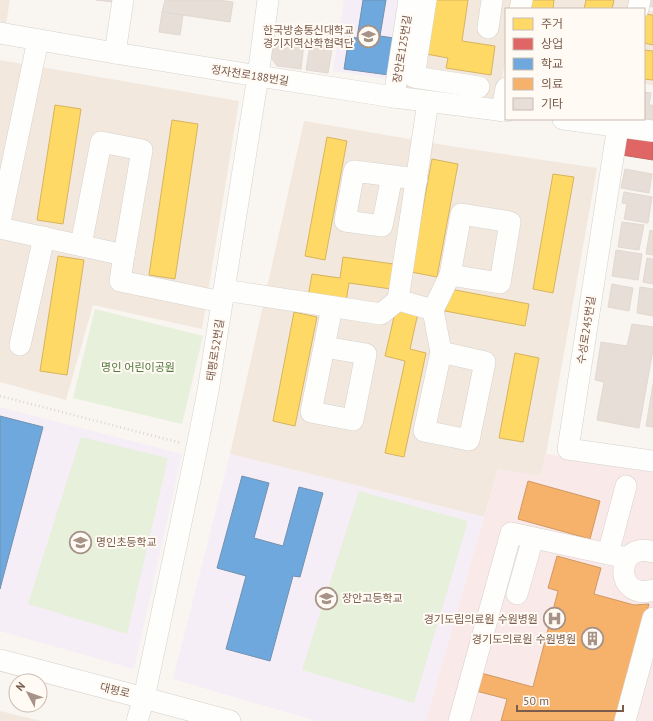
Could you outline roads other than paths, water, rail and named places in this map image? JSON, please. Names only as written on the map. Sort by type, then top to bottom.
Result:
[{"type":"street","points":[[115,53],[123,0]]},
{"type":"street","name":"태평로52번길","points":[[137,721],[144,698],[208,391],[258,76],[268,0]]},
{"type":"street","name":"장안로125번길","points":[[394,97],[409,0]]},
{"type":"street","points":[[426,0],[414,77],[479,87]]},
{"type":"street","points":[[488,28],[492,0]]},
{"type":"street","name":"정자천로188번길","points":[[0,33],[115,53],[428,102],[504,111],[505,100]]},
{"type":"street","points":[[0,222],[38,40]]},
{"type":"street","points":[[81,245],[101,142],[142,150],[120,281],[223,296],[332,307],[381,314],[398,300],[428,102]]},
{"type":"street","points":[[577,120],[619,123],[653,131]]},
{"type":"street","name":"수성로245번길","points":[[619,123],[568,449],[653,461]]},
{"type":"street","points":[[392,176],[417,179]]},
{"type":"street","points":[[0,228],[124,255]]},
{"type":"street","points":[[20,344],[44,237]]},
{"type":"street","points":[[441,352],[433,310],[450,275]]},
{"type":"street","points":[[398,300],[433,310]]},
{"type":"street","points":[[324,347],[332,307]]},
{"type":"street","points":[[626,486],[618,556],[624,565],[624,579],[628,586],[641,592],[653,590]]},
{"type":"street","points":[[459,721],[511,533],[618,556],[640,550],[653,552]]},
{"type":"street","points":[[517,594],[533,538]]},
{"type":"street","points":[[625,721],[653,618]]},
{"type":"street","name":"대평로","points":[[0,660],[230,721]]},
{"type":"place","name":"한국방송통신대학교 경기지역산학협력단","points":[[369,36]]},
{"type":"place","name":"명인초등학교","points":[[81,542]]},
{"type":"place","name":"장안고등학교","points":[[327,598]]},
{"type":"place","name":"경기도립의료원 수원병원","points":[[554,619]]},
{"type":"place","name":"경기도의료원 수원병원","points":[[592,639]]},
{"type":"park label","name":"명인 어린이공원","points":[[138,367]]}]
